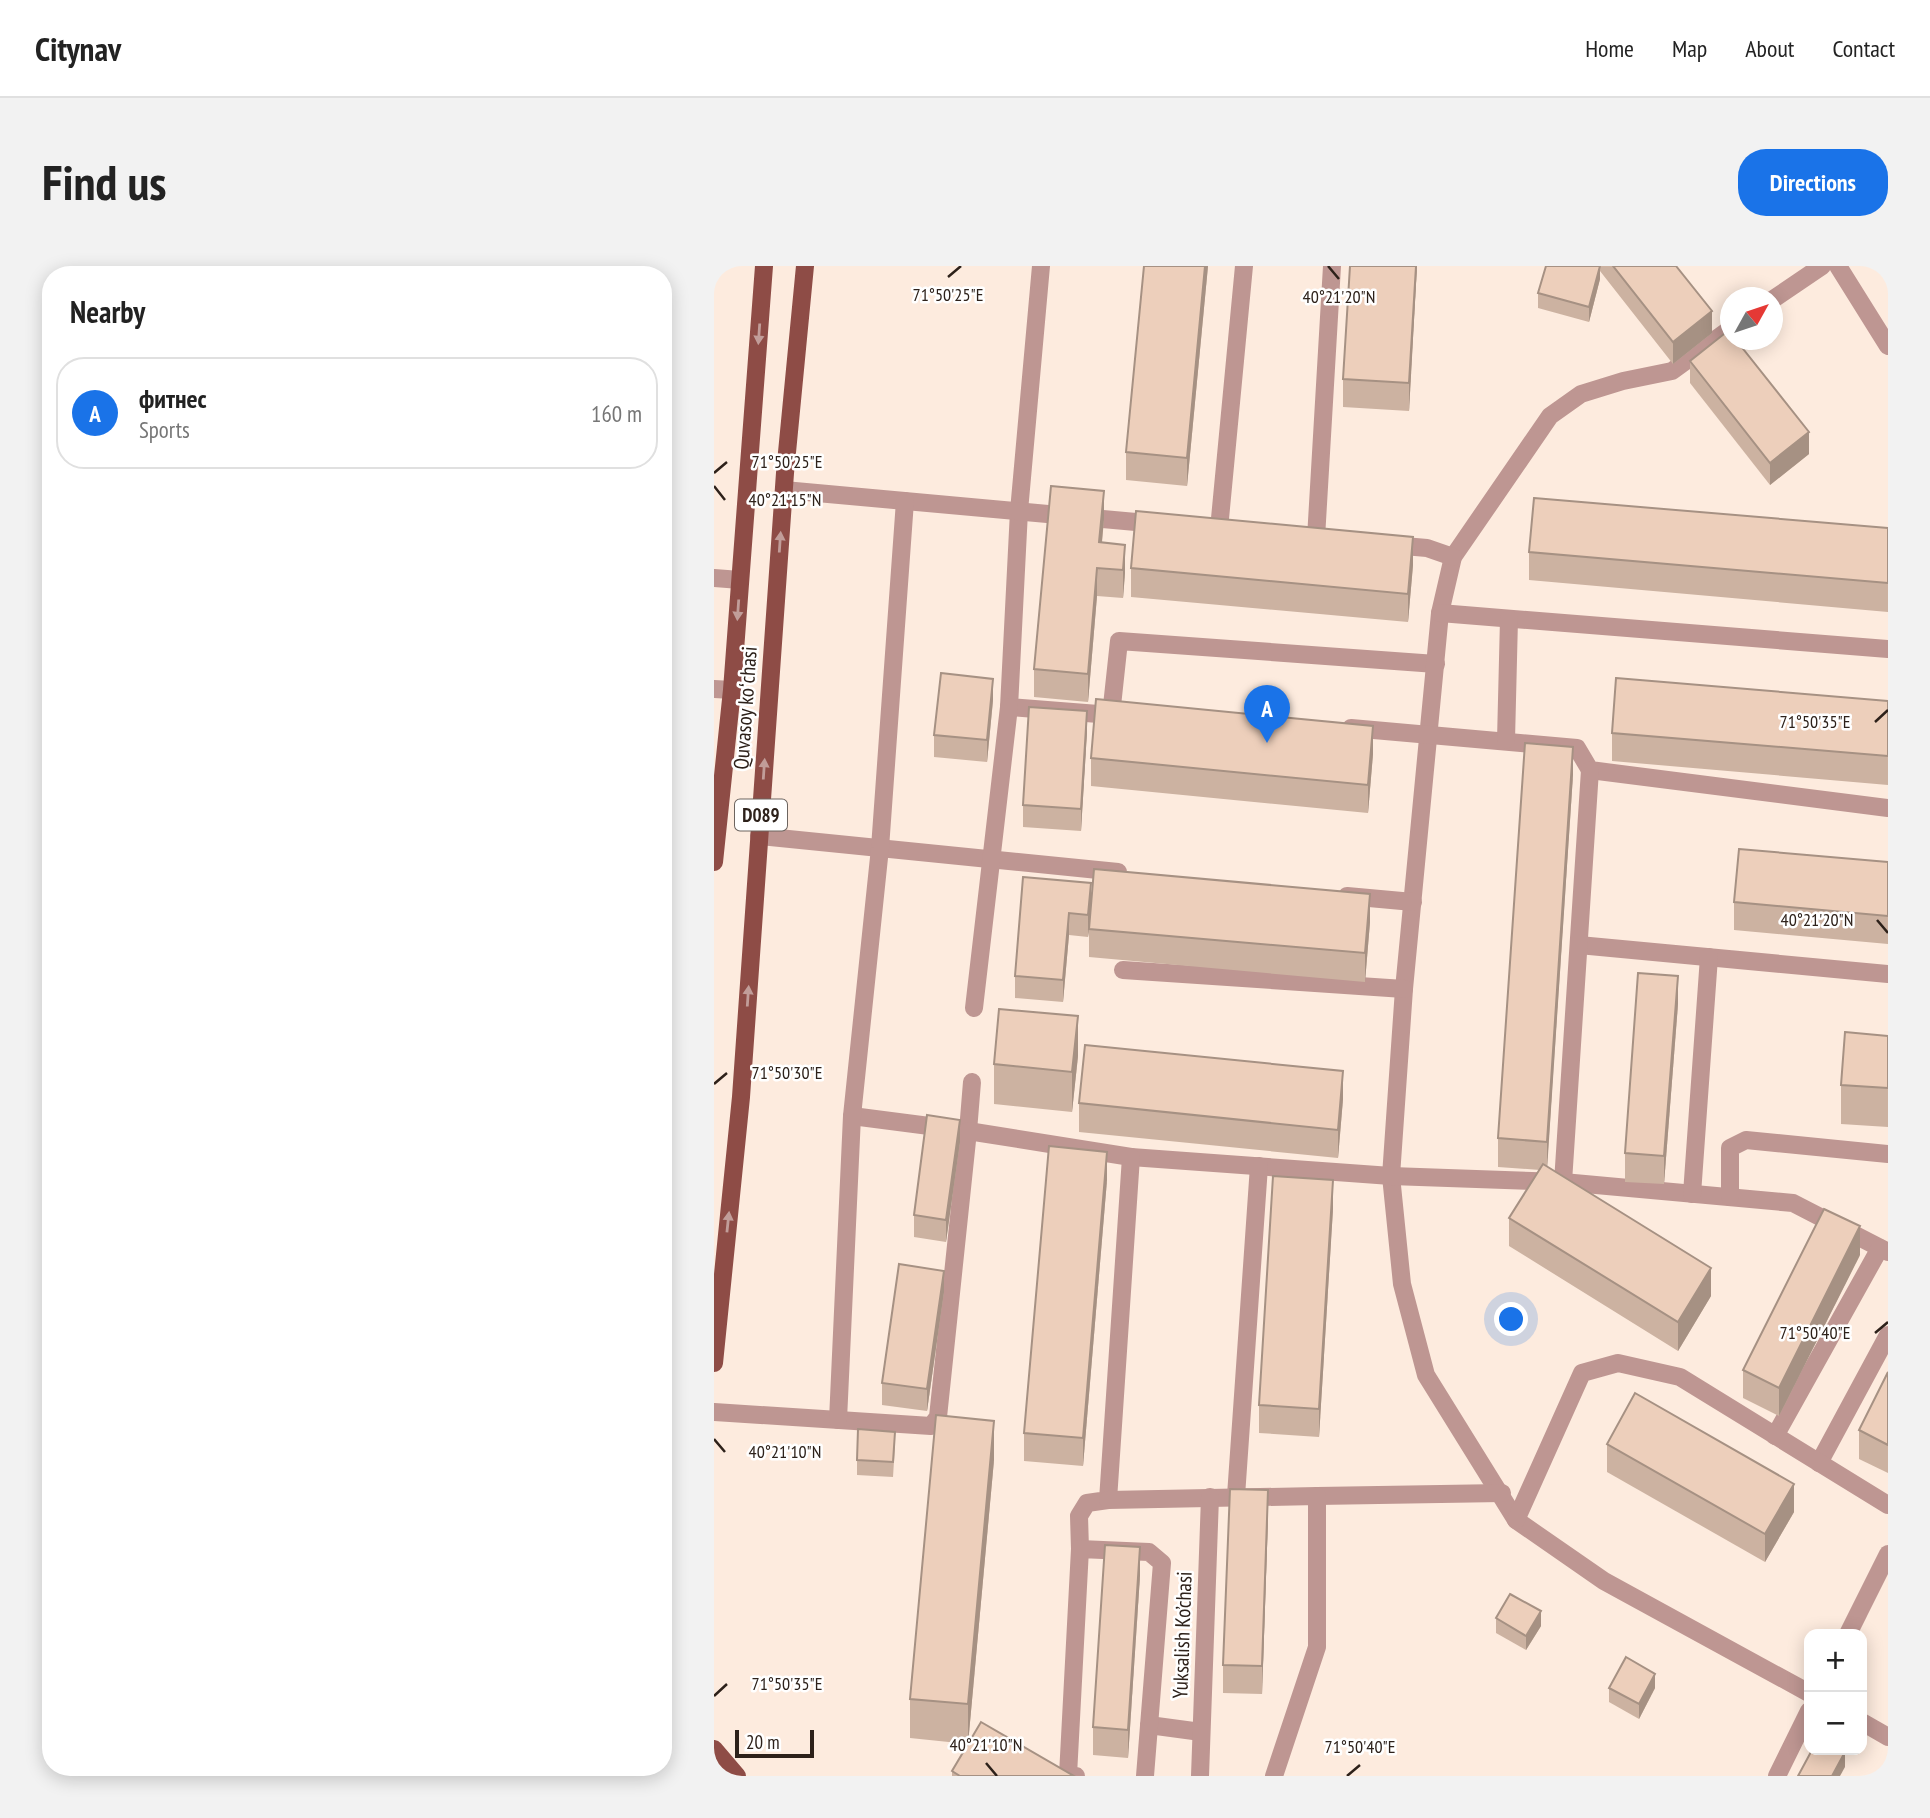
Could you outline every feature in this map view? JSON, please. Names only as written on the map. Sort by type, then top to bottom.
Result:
[{"type":"main road","name":"Quvasoy koʻchasi","points":[[714,862],[723,690],[740,580],[764,266]]},
{"type":"main road","name":"Quvasoy koʻchasi","points":[[714,1363],[741,1097],[784,491],[806,266]]},
{"type":"main road","points":[[714,1749],[737,1776]]},
{"type":"street","points":[[974,1008],[1010,707],[1019,512],[1041,266]]},
{"type":"street","points":[[1219,529],[1244,266]]},
{"type":"street","points":[[1316,538],[1332,266]]},
{"type":"street","points":[[1783,293],[1822,266]]},
{"type":"street","points":[[1838,266],[1888,346]]},
{"type":"street","points":[[1720,338],[1672,371],[1623,381],[1581,394],[1550,416],[1453,557],[1440,613],[1431,733],[1404,989],[1391,1176],[1402,1284],[1426,1376],[1462,1437],[1502,1493],[1516,1520],[1604,1581],[1807,1692]]},
{"type":"street","points":[[784,491],[1179,526]]},
{"type":"street","points":[[838,1420],[852,1116],[880,848],[905,501]]},
{"type":"street","points":[[1372,543],[1427,548],[1453,557]]},
{"type":"street","points":[[714,578],[740,580]]},
{"type":"street","points":[[1440,613],[1888,649]]},
{"type":"street","points":[[1506,740],[1509,619]]},
{"type":"street","points":[[1010,707],[1118,715],[1119,641],[1436,664]]},
{"type":"street","points":[[1333,727],[1431,733],[1577,748],[1590,770],[1563,1182]]},
{"type":"street","points":[[1590,770],[1888,808]]},
{"type":"street","points":[[759,836],[1140,875]]},
{"type":"street","points":[[1331,894],[1413,902]]},
{"type":"street","points":[[1579,945],[1888,974]]},
{"type":"street","points":[[1692,1194],[1709,957]]},
{"type":"street","points":[[1123,970],[1404,989]]},
{"type":"street","points":[[714,1412],[931,1426],[938,1417],[972,1082]]},
{"type":"street","points":[[852,1116],[1131,1157],[1391,1176],[1563,1182],[1793,1203],[1884,1250],[1775,1436]]},
{"type":"street","points":[[1730,1197],[1730,1148],[1746,1140],[1888,1154]]},
{"type":"street","points":[[1108,1500],[1131,1157]]},
{"type":"street","points":[[1236,1496],[1259,1166]]},
{"type":"street","points":[[1819,1463],[1888,1335]]},
{"type":"street","points":[[1516,1520],[1582,1374],[1618,1363],[1680,1377],[1888,1505]]},
{"type":"street","points":[[1076,1776],[1068,1775],[1080,1549],[1079,1516],[1087,1503],[1236,1496],[1502,1493]]},
{"type":"street","points":[[1274,1776],[1317,1647],[1317,1496]]},
{"type":"street","name":"Yuksalish Ko’chasi","points":[[1200,1776],[1210,1497]]},
{"type":"street","points":[[1080,1549],[1149,1552],[1162,1563],[1144,1776]]},
{"type":"street","points":[[1850,1629],[1888,1554]]},
{"type":"street","points":[[1777,1776],[1804,1721]]},
{"type":"street","points":[[1149,1725],[1201,1732]]},
{"type":"street","points":[[1867,1725],[1888,1737]]},
{"type":"building","points":[[1144,266],[1205,266],[1187,458],[1126,452]]},
{"type":"building","points":[[1350,266],[1416,266],[1409,383],[1343,379]]},
{"type":"building","points":[[1546,266],[1600,266],[1589,307],[1538,293]]},
{"type":"building","points":[[1613,266],[1676,266],[1712,311],[1673,342]]},
{"type":"building","points":[[1720,337],[1720,350],[1744,350],[1809,432],[1770,463],[1690,361]]},
{"type":"building","points":[[1051,486],[1104,491],[1099,542],[1125,545],[1123,570],[1097,568],[1088,674],[1034,669]]},
{"type":"building","points":[[1534,498],[1888,528],[1888,583],[1529,552]]},
{"type":"building","points":[[1136,511],[1413,537],[1408,594],[1131,568]]},
{"type":"building","points":[[941,673],[993,679],[987,740],[934,735]]},
{"type":"building","points":[[1616,678],[1888,701],[1888,756],[1612,733]]},
{"type":"building","points":[[1096,699],[1373,726],[1368,785],[1091,758]]},
{"type":"building","points":[[1029,707],[1087,711],[1081,809],[1023,805]]},
{"type":"building","points":[[1525,743],[1573,747],[1547,1142],[1498,1138]]},
{"type":"building","points":[[1739,849],[1888,862],[1888,916],[1734,902]]},
{"type":"building","points":[[1094,869],[1370,894],[1365,953],[1089,929]]},
{"type":"building","points":[[1023,877],[1091,883],[1088,915],[1069,913],[1063,980],[1015,976]]},
{"type":"building","points":[[1638,973],[1678,976],[1664,1156],[1625,1153]]},
{"type":"building","points":[[999,1009],[1078,1016],[1072,1072],[994,1064]]},
{"type":"building","points":[[1845,1032],[1888,1036],[1888,1088],[1841,1085]]},
{"type":"building","points":[[1085,1045],[1343,1071],[1338,1130],[1079,1103]]},
{"type":"building","points":[[927,1115],[960,1120],[946,1220],[914,1215]]},
{"type":"building","points":[[1049,1146],[1107,1152],[1083,1438],[1024,1433]]},
{"type":"building","points":[[1543,1164],[1711,1268],[1678,1322],[1509,1218]]},
{"type":"building","points":[[1273,1176],[1333,1180],[1319,1409],[1259,1405]]},
{"type":"building","points":[[1824,1209],[1860,1226],[1779,1388],[1743,1370]]},
{"type":"building","points":[[899,1264],[944,1271],[927,1389],[882,1383]]},
{"type":"building","points":[[1888,1372],[1888,1445],[1859,1430]]},
{"type":"building","points":[[1635,1393],[1794,1484],[1765,1534],[1607,1444]]},
{"type":"building","points":[[936,1415],[994,1421],[968,1704],[910,1699]]},
{"type":"building","points":[[858,1429],[895,1432],[893,1462],[857,1460]]},
{"type":"building","points":[[1230,1489],[1268,1490],[1262,1666],[1223,1665]]},
{"type":"building","points":[[1105,1545],[1140,1547],[1128,1730],[1093,1727]]},
{"type":"building","points":[[1510,1594],[1541,1611],[1526,1636],[1496,1618]]},
{"type":"building","points":[[1626,1657],[1655,1674],[1639,1704],[1609,1688]]},
{"type":"building","points":[[981,1722],[1074,1776],[960,1776],[952,1771]]},
{"type":"building","points":[[1809,1755],[1843,1755],[1832,1776],[1798,1776]]},
{"type":"place","name":"фитнес","points":[[1267,743]]}]
